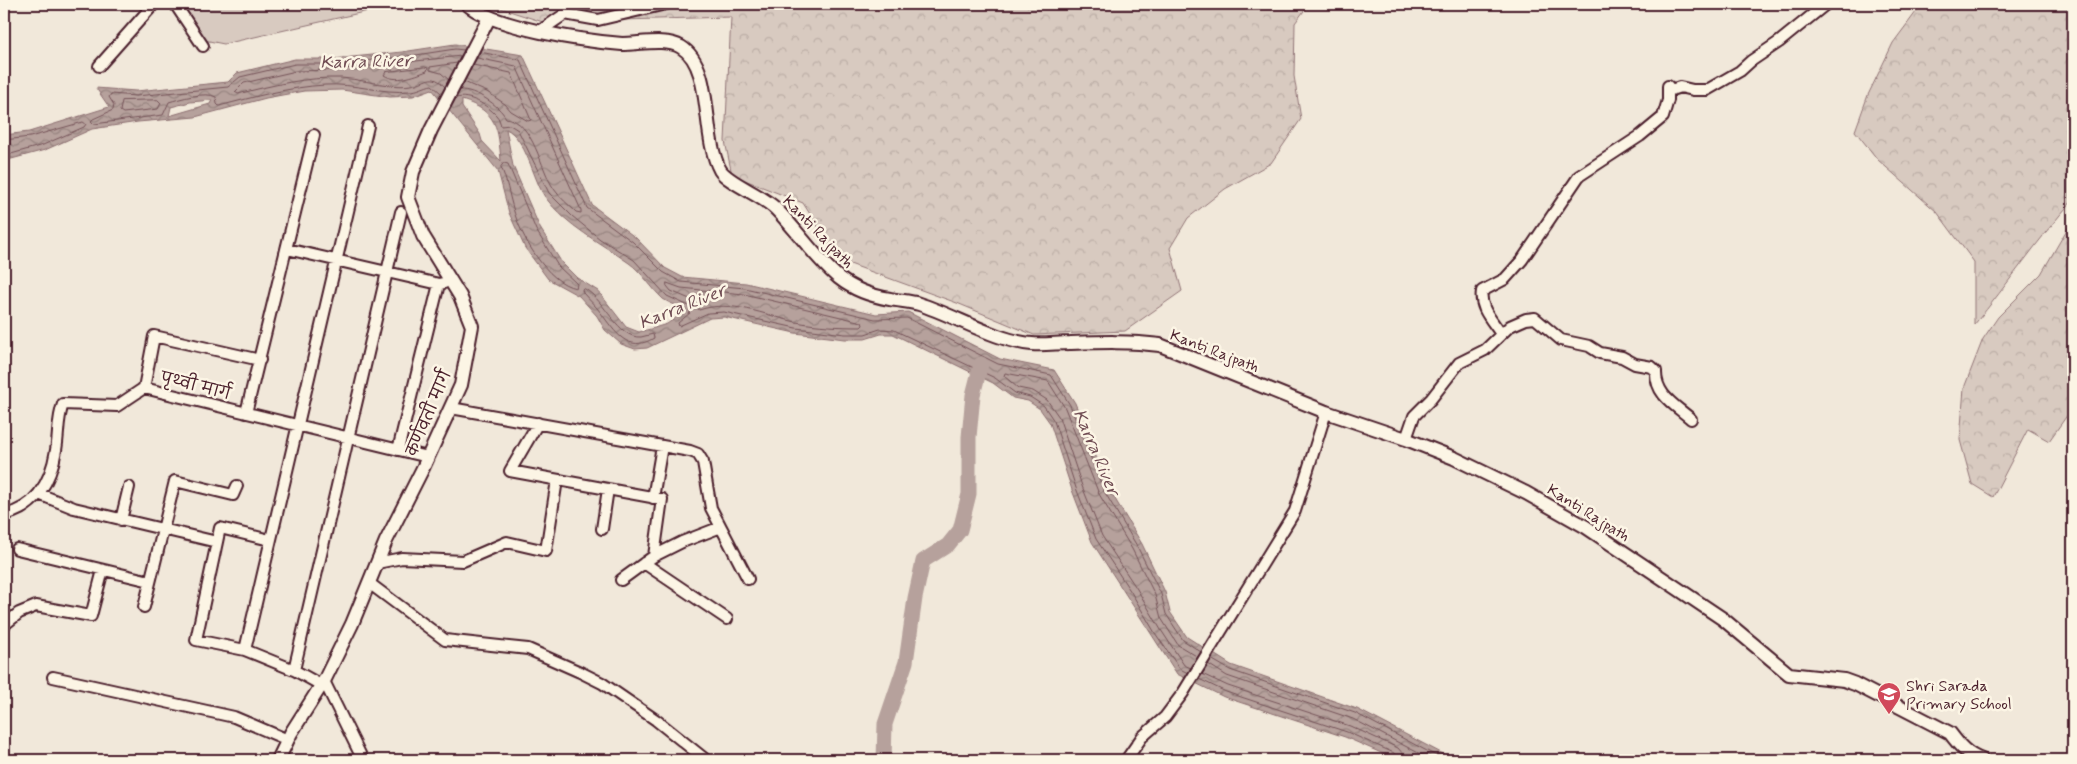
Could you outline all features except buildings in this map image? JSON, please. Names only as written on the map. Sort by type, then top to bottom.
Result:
[{"type":"main road","name":"Kanti Rajpath","points":[[467,4],[474,11],[489,18],[540,31],[622,44],[675,43],[687,51],[697,63],[701,73],[709,137],[721,172],[766,200],[840,279],[861,292],[888,299],[917,303],[994,333],[1032,344],[1131,341],[1160,345],[1326,412],[1406,439],[1454,458],[1526,493],[1586,527],[1723,619],[1789,674],[1844,680],[1855,684],[1950,733],[1961,747],[1975,758],[1982,760]]},
{"type":"main road","name":"कर्णवती मार्ग","points":[[278,760],[323,683],[386,541],[461,385],[472,326],[460,296],[445,283],[408,197],[413,172],[431,130],[489,18]]},
{"type":"street","points":[[99,66],[154,4]]},
{"type":"street","points":[[175,4],[203,46]]},
{"type":"street","points":[[540,31],[565,14],[598,20],[666,4]]},
{"type":"street","points":[[1501,334],[1486,313],[1480,300],[1482,291],[1505,279],[1522,260],[1579,176],[1640,136],[1663,116],[1668,88],[1680,87],[1693,90],[1707,90],[1740,71],[1751,61],[1780,42],[1826,4]]},
{"type":"street","points":[[245,650],[296,425],[368,126]]},
{"type":"street","points":[[246,413],[314,135]]},
{"type":"street","points":[[294,670],[401,212]]},
{"type":"street","points":[[287,249],[386,272],[445,283],[398,450]]},
{"type":"street","points":[[1406,439],[1414,416],[1431,399],[1459,363],[1485,350],[1510,326],[1526,319],[1535,318],[1561,340],[1589,346],[1600,353],[1622,357],[1635,364],[1652,367],[1656,371],[1656,381],[1660,392],[1691,419]]},
{"type":"street","points":[[144,388],[154,336],[260,360]]},
{"type":"street","name":"पृथ्वी मार्ग","points":[[4,515],[16,512],[26,506],[39,494],[50,472],[56,450],[58,416],[63,404],[117,406],[144,388],[428,457]]},
{"type":"street","points":[[450,408],[698,454],[703,462],[711,508],[748,579]]},
{"type":"street","points":[[1126,760],[1142,736],[1166,717],[1183,693],[1295,511],[1326,412]]},
{"type":"street","points":[[538,423],[510,471],[662,499],[654,556]]},
{"type":"street","points":[[654,498],[662,446]]},
{"type":"street","points":[[377,563],[402,558],[463,561],[507,542],[546,551],[557,480]]},
{"type":"street","points":[[144,607],[175,481],[233,495],[237,486]]},
{"type":"street","points":[[121,520],[129,487]]},
{"type":"street","points":[[602,529],[608,489]]},
{"type":"street","points":[[39,494],[74,508],[217,542]]},
{"type":"street","points":[[621,580],[654,556],[682,542],[721,527]]},
{"type":"street","points":[[270,540],[220,528],[196,640],[245,650],[323,683],[363,760]]},
{"type":"street","points":[[17,548],[150,581]]},
{"type":"street","points":[[644,563],[727,619]]},
{"type":"street","points":[[4,624],[19,613],[36,606],[90,616],[103,570]]},
{"type":"street","points":[[369,583],[445,640],[528,649],[587,676],[656,720],[706,760]]},
{"type":"street","points":[[53,678],[234,717],[288,740]]},
{"type":"green space","points":[[183,4],[385,4],[377,9],[224,44],[204,40]]},
{"type":"green space","points":[[488,4],[1309,4],[1295,23],[1294,76],[1301,119],[1271,163],[1225,189],[1188,218],[1170,248],[1182,291],[1125,331],[1034,335],[957,303],[839,260],[803,203],[732,175],[725,141],[731,17],[621,20],[586,10],[543,22]]},
{"type":"green space","points":[[1922,4],[2073,4],[2073,200],[1974,325],[1974,262],[1937,212],[1878,160],[1855,131],[1868,95],[1893,43]]},
{"type":"green space","points":[[2073,219],[2073,407],[2049,441],[2028,429],[1993,497],[1972,484],[1960,440],[1964,388],[1983,339],[1998,317],[2041,274]]},
{"type":"water","name":"Karra River","points":[[455,44],[523,55],[592,205],[636,238],[665,268],[682,277],[746,283],[876,314],[908,312],[1000,359],[1054,370],[1075,403],[1109,489],[1142,544],[1165,592],[1170,612],[1187,637],[1231,665],[1357,709],[1447,756],[1450,760],[1397,760],[1345,737],[1224,697],[1177,674],[1092,542],[1072,490],[1050,423],[1040,409],[1028,401],[1013,398],[993,383],[893,334],[881,334],[865,339],[845,339],[795,333],[724,317],[710,318],[647,348],[635,349],[621,344],[605,330],[597,316],[579,296],[548,279],[525,248],[509,213],[498,171],[432,89],[413,96],[390,97],[342,90],[304,91],[266,98],[195,117],[138,122],[92,129],[45,150],[4,161],[4,135],[29,132],[109,107],[96,88],[136,91],[228,82],[237,73],[295,59],[333,59]],"holes":[[[212,100],[210,104],[169,116],[171,107],[190,102]],[[462,100],[483,110],[489,116],[497,130],[501,161],[482,141],[480,134],[462,107]],[[506,129],[519,141],[545,197],[553,207],[573,225],[634,267],[663,299],[687,310],[667,324],[654,328],[639,332],[626,327],[598,291],[577,278],[562,263],[540,228],[513,166]]]},
{"type":"waterway","points":[[884,760],[885,724],[906,662],[915,598],[923,561],[948,545],[960,530],[969,494],[969,437],[973,395],[981,364]]},
{"type":"place","name":"Shri Sarada Primary School","points":[[1889,715]]}]
